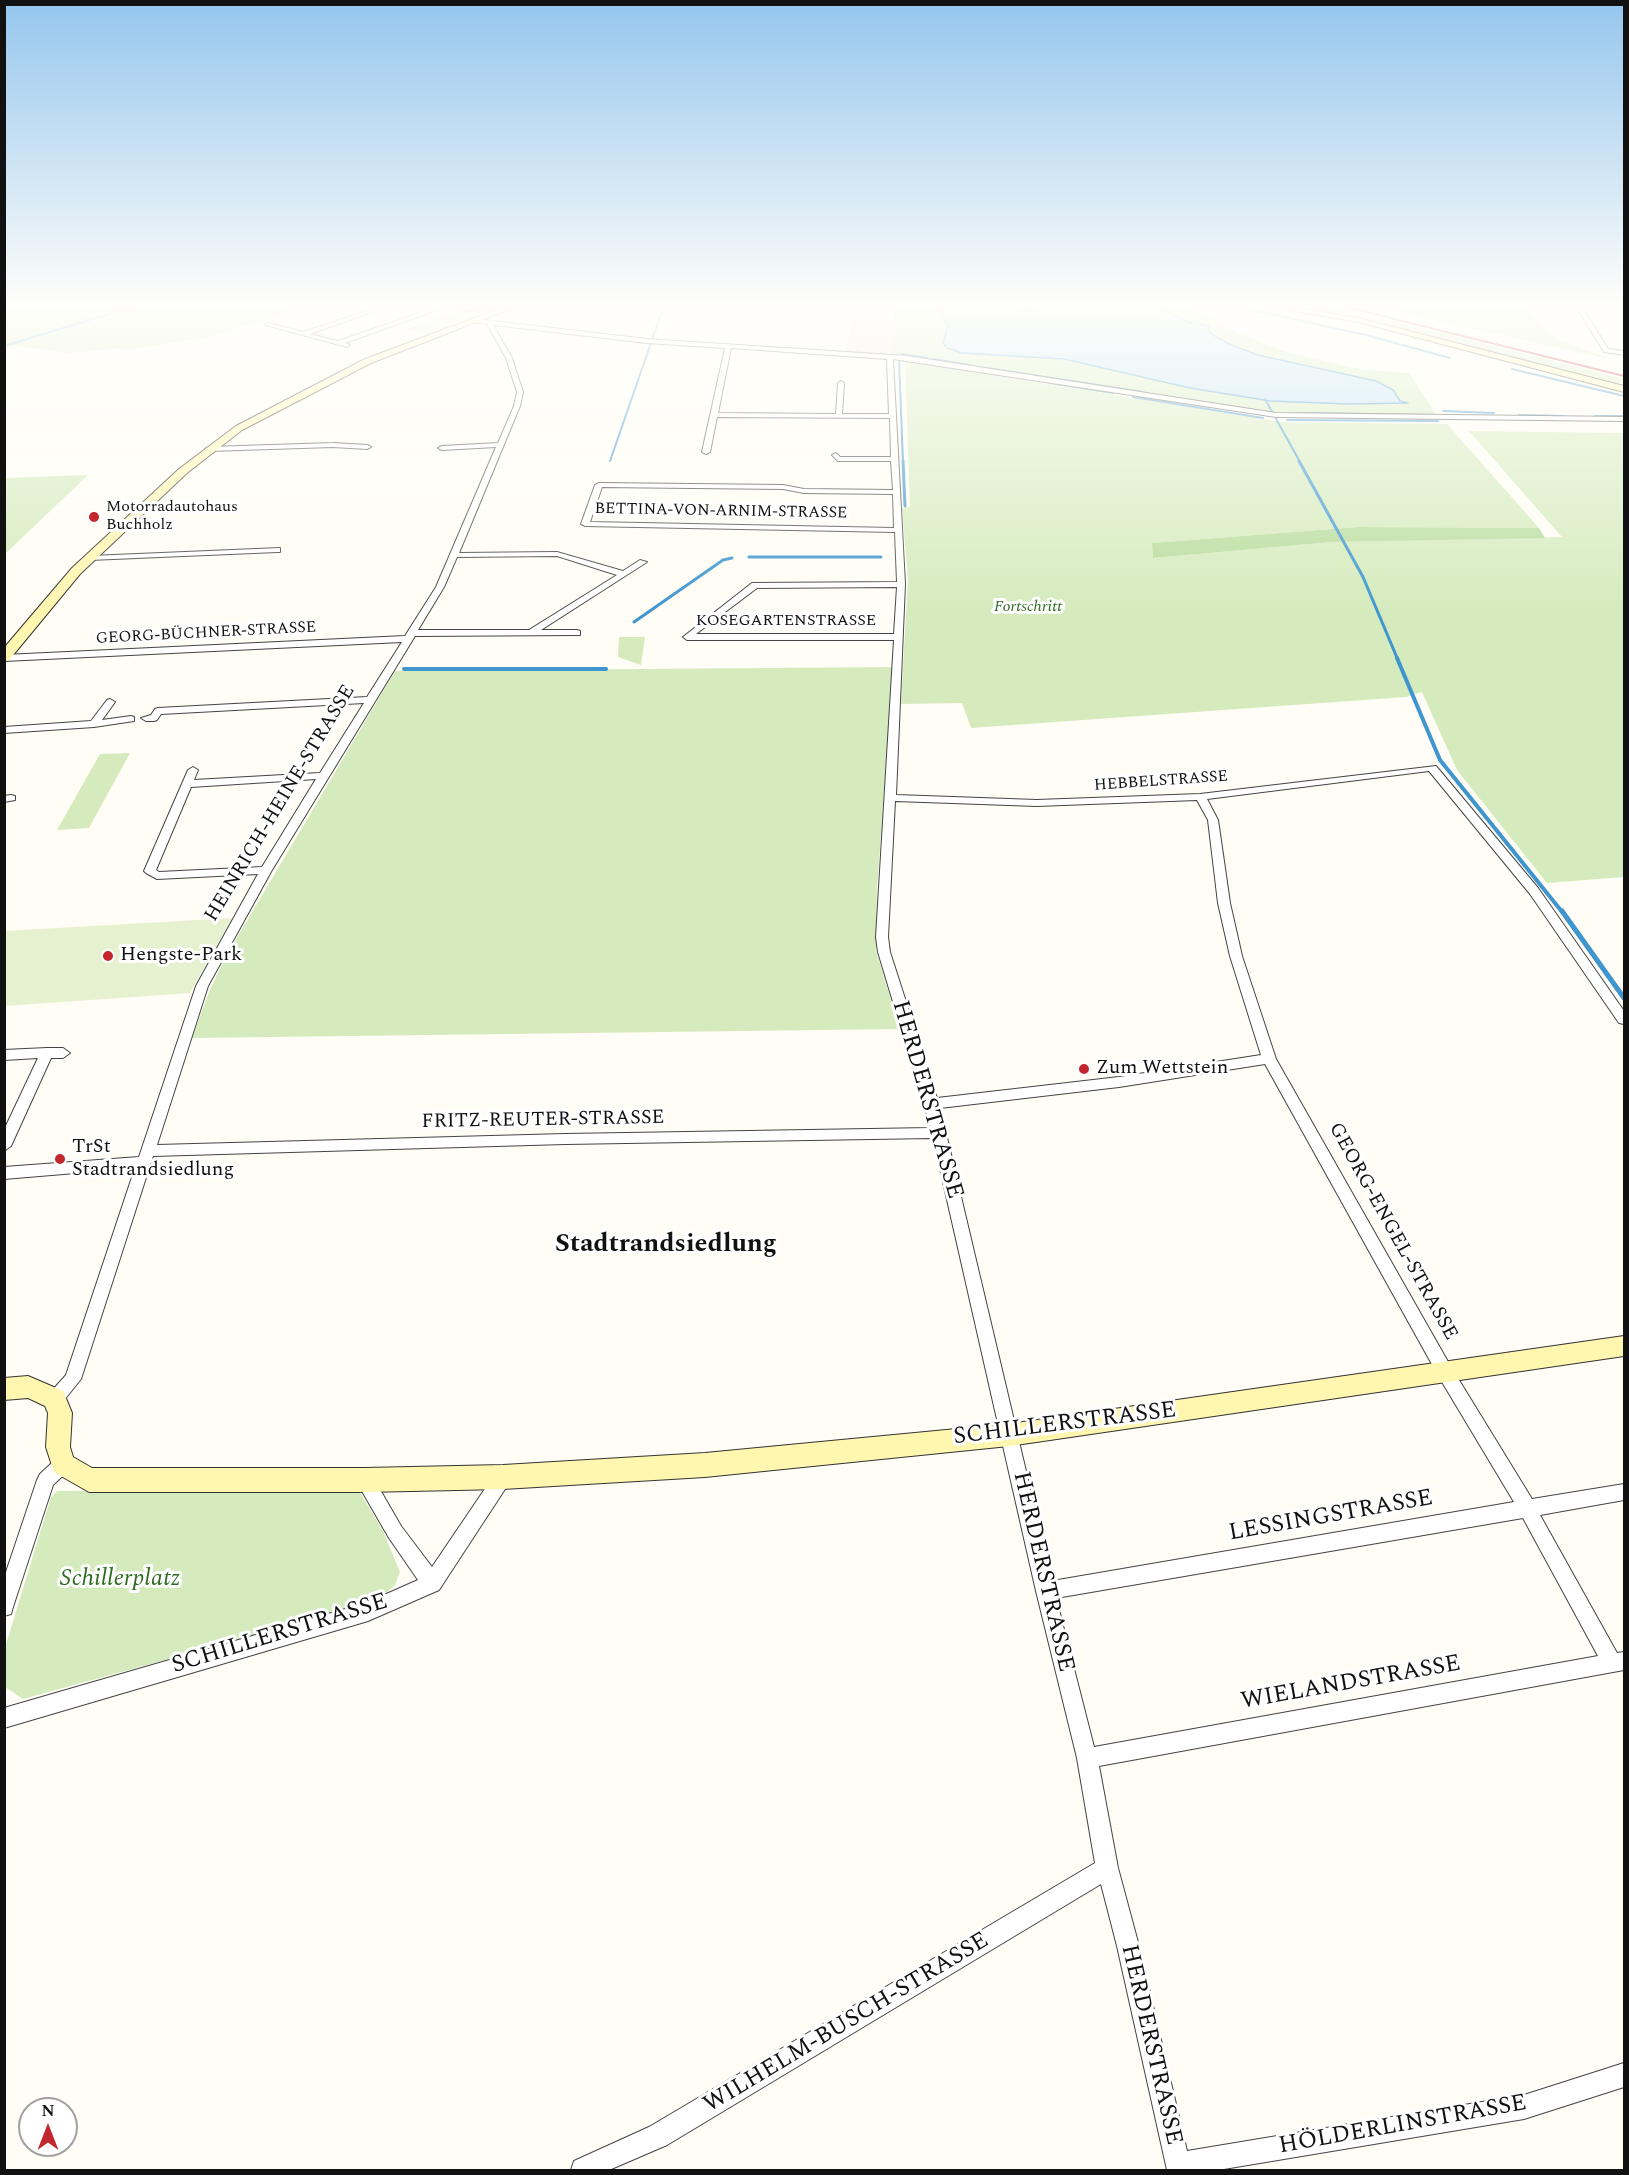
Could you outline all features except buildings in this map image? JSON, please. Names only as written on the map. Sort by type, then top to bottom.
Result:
[{"type":"main road","points":[[4,657],[64,584],[90,558],[209,449],[256,417],[273,408]]},
{"type":"main road","name":"SCHILLERSTRASSE","points":[[63,1464],[88,1480],[365,1480],[503,1477],[705,1465],[1009,1435],[1624,1346]]},
{"type":"main road","points":[[4,1389],[28,1387],[44,1392],[55,1399],[60,1413],[58,1447],[63,1464]]},
{"type":"street","name":"HEINRICH-HEINE-STRASSE","points":[[55,1399],[73,1379],[198,995],[266,870],[368,700],[411,636],[440,587],[517,408]]},
{"type":"street","points":[[706,452],[715,408]]},
{"type":"street","points":[[839,408],[839,416]]},
{"type":"street","name":"HERDERSTRASSE","points":[[892,408],[901,584],[900,637],[882,937],[884,952],[932,1104],[1045,1591],[1087,1758],[1107,1868],[1128,1946],[1178,2168]]},
{"type":"street","points":[[1231,408],[1273,415],[1624,419]]},
{"type":"street","points":[[714,415],[892,416]]},
{"type":"street","points":[[209,449],[322,445],[367,447]]},
{"type":"street","points":[[442,448],[500,445]]},
{"type":"street","points":[[836,456],[838,459],[894,459]]},
{"type":"street","name":"BETTINA-VON-ARNIM-STRASSE","points":[[896,492],[804,491],[783,488],[601,482],[585,524],[898,530]]},
{"type":"street","points":[[90,558],[278,550]]},
{"type":"street","points":[[454,555],[557,554],[624,574]]},
{"type":"street","points":[[531,633],[643,561]]},
{"type":"street","name":"KOSEGARTENSTRASSE","points":[[900,637],[687,637],[755,585],[901,584]]},
{"type":"street","name":"GEORG-BÜCHNER-STRASSE","points":[[4,657],[411,636],[578,633]]},
{"type":"street","points":[[146,718],[154,718],[158,711],[368,700]]},
{"type":"street","points":[[94,724],[110,702]]},
{"type":"street","points":[[4,730],[131,719]]},
{"type":"street","name":"HEBBELSTRASSE","points":[[889,798],[1037,803],[1200,796],[1432,768],[1534,891],[1624,1020]]},
{"type":"street","points":[[193,770],[150,871],[157,876],[266,870]]},
{"type":"street","points":[[187,784],[322,776]]},
{"type":"street","name":"GEORG-ENGEL-STRASSE","points":[[1200,796],[1213,820],[1226,914],[1247,995],[1269,1059],[1445,1372],[1618,1662]]},
{"type":"street","points":[[4,1146],[47,1053]]},
{"type":"street","points":[[4,1055],[63,1053]]},
{"type":"street","points":[[932,1104],[1119,1082],[1269,1059]]},
{"type":"street","name":"FRITZ-REUTER-STRASSE","points":[[4,1173],[145,1156],[577,1139],[939,1133]]},
{"type":"street","points":[[4,1607],[46,1480],[63,1464]]},
{"type":"street","points":[[365,1480],[395,1532],[432,1583],[503,1477]]},
{"type":"street","name":"LESSINGSTRASSE","points":[[1045,1591],[1624,1492]]},
{"type":"street","name":"SCHILLERSTRASSE","points":[[4,1718],[368,1612],[432,1583]]},
{"type":"street","name":"WIELANDSTRASSE","points":[[1087,1758],[1618,1662]]},
{"type":"street","name":"WILHELM-BUSCH-STRASSE","points":[[583,2170],[658,2136],[1107,1868]]},
{"type":"street","name":"HÖLDERLINSTRASSE","points":[[1178,2168],[1524,2107],[1624,2075]]},
{"type":"green space","name":"Fortschritt","points":[[907,408],[1199,408],[1282,422],[1447,424],[1539,528],[1358,527],[1152,543],[1153,558],[1333,542],[1562,537],[1469,431],[1624,433],[1624,877],[1547,883],[1457,770],[1422,692],[1406,697],[971,728],[962,703],[901,704],[908,579],[902,508],[910,507]]},
{"type":"green space","points":[[1240,408],[1432,408],[1437,416],[1263,412]]},
{"type":"green space","points":[[88,475],[5,554],[5,478]]},
{"type":"green space","points":[[1358,527],[1539,528],[1545,538],[1333,542],[1153,558],[1152,543]]},
{"type":"green space","points":[[619,637],[645,637],[641,665],[618,657]]},
{"type":"green space","points":[[893,667],[877,888],[876,951],[900,1029],[192,1038],[209,992],[226,956],[395,671]]},
{"type":"green space","points":[[130,753],[89,828],[57,830],[100,754]]},
{"type":"green space","name":"Hengste-Park","points":[[232,918],[190,993],[5,1006],[5,931]]},
{"type":"green space","name":"Schillerplatz","points":[[358,1489],[383,1531],[400,1572],[395,1585],[382,1597],[365,1605],[23,1699],[5,1687],[4,1651],[51,1497],[57,1491]]},
{"type":"waterway","points":[[610,461],[628,408]]},
{"type":"waterway","points":[[901,408],[903,462]]},
{"type":"waterway","points":[[1204,408],[1263,418]]},
{"type":"waterway","points":[[1270,408],[1300,462]]},
{"type":"waterway","points":[[1443,411],[1494,413]]},
{"type":"waterway","points":[[1304,413],[1436,415]]},
{"type":"waterway","points":[[1519,415],[1564,416]]},
{"type":"waterway","points":[[1595,416],[1624,416]]},
{"type":"waterway","points":[[1287,420],[1438,421]]},
{"type":"waterway","points":[[903,461],[905,506]]},
{"type":"waterway","points":[[1299,461],[1363,577],[1398,660]]},
{"type":"waterway","points":[[749,557],[881,557]]},
{"type":"waterway","points":[[634,622],[723,560],[732,558]]},
{"type":"waterway","points":[[1397,658],[1440,760],[1563,913]]},
{"type":"waterway","points":[[404,669],[606,669]]},
{"type":"waterway","points":[[1562,911],[1624,998]]},
{"type":"place","name":"Motorradautohaus Buchholz","points":[[94,517]]},
{"type":"place","name":"Hengste-Park","points":[[108,956]]},
{"type":"place","name":"Zum Wettstein","points":[[1084,1069]]},
{"type":"place","name":"TrSt Stadtrandsiedlung","points":[[60,1159]]},
{"type":"district","name":"Stadtrandsiedlung","points":[[666,1246]]}]
